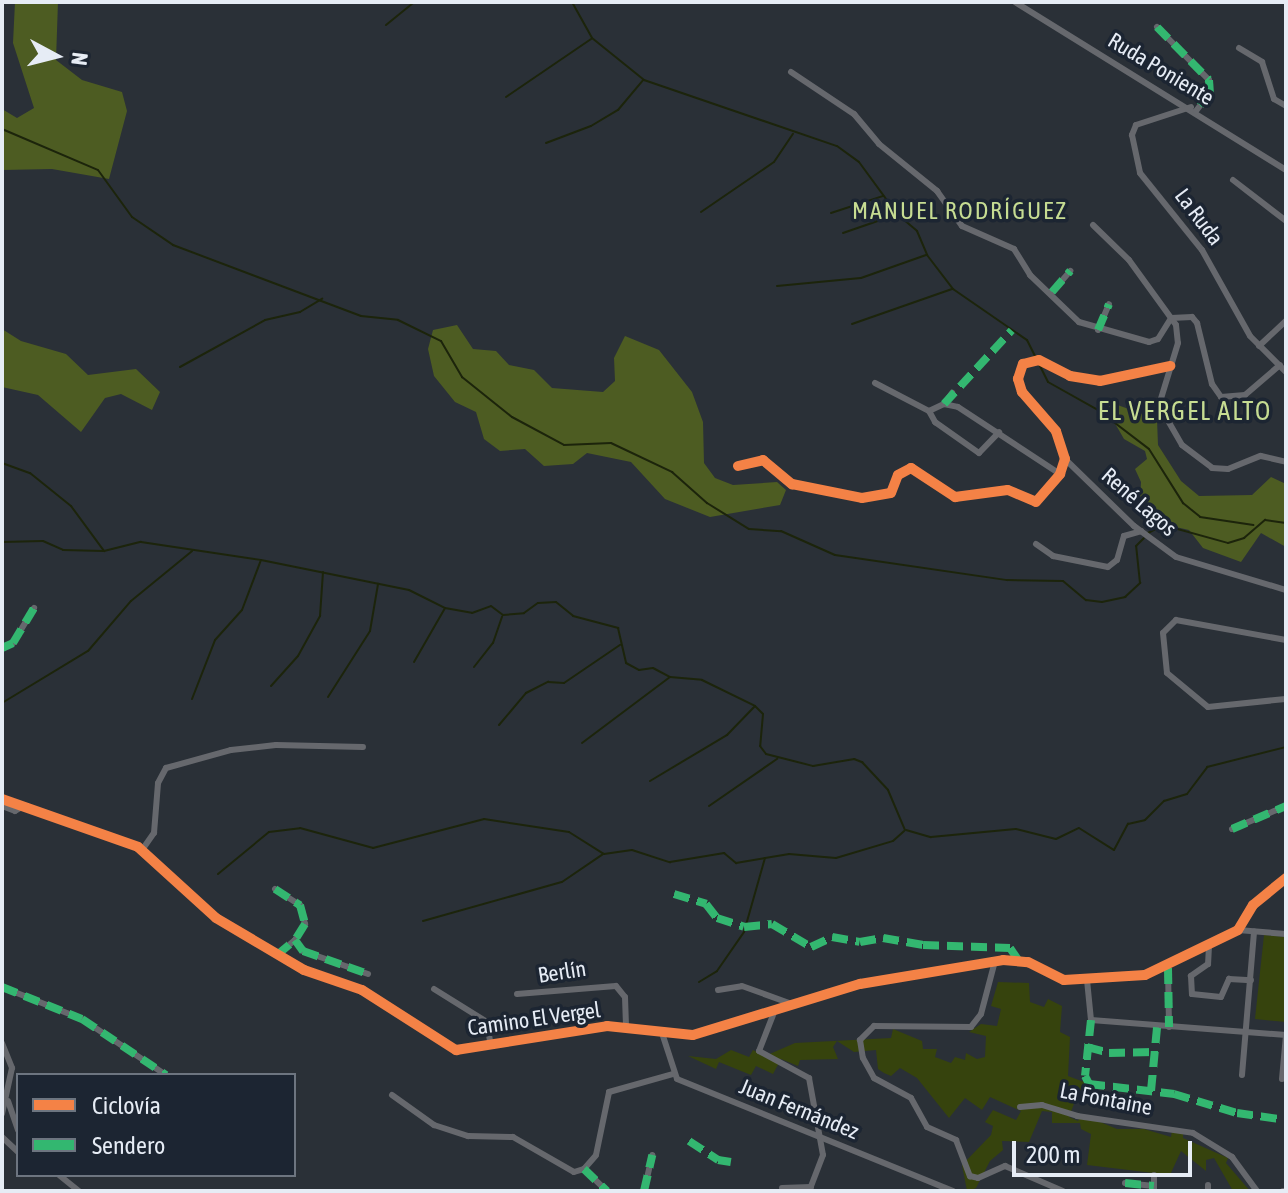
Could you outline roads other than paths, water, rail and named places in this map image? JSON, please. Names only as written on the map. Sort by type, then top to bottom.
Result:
[{"type":"street","name":"Ruda Poniente","points":[[1015,2],[1193,109],[1286,170]]},
{"type":"street","points":[[1157,27],[1211,88],[1193,109]]},
{"type":"street","points":[[1239,48],[1262,62],[1274,99],[1286,106]]},
{"type":"street","points":[[791,72],[854,114],[879,144],[937,191],[962,226],[1014,249],[1030,275],[1052,292],[1079,322],[1098,330],[1155,342],[1171,318]]},
{"type":"street","name":"La Ruda","points":[[1193,109],[1136,125],[1132,135],[1138,166],[1202,250],[1259,346],[1286,372]]},
{"type":"street","points":[[1233,180],[1286,221]]},
{"type":"street","points":[[1093,225],[1129,260],[1171,318],[1178,343],[1159,405],[1182,445],[1200,462],[1228,469],[1261,456],[1286,462]]},
{"type":"street","points":[[1052,292],[1070,271]]},
{"type":"street","points":[[1098,330],[1109,304]]},
{"type":"street","points":[[1171,318],[1192,317],[1197,323],[1212,384],[1221,397],[1245,395],[1280,365]]},
{"type":"street","points":[[1259,346],[1286,321]]},
{"type":"street","points":[[738,466],[763,460],[792,484],[862,498],[891,493],[898,475],[911,468],[955,497],[1008,490],[1036,502],[1060,474],[1065,459],[1056,431],[1022,392],[1018,379],[1023,364],[1039,360],[1070,376],[1100,381],[1170,366]]},
{"type":"street","points":[[875,383],[929,411],[935,422],[979,453],[999,432]]},
{"type":"street","points":[[929,411],[944,404],[952,393]]},
{"type":"street","points":[[944,404],[958,407],[1060,474]]},
{"type":"street","name":"René Lagos","points":[[1065,459],[1145,533],[1176,557],[1286,590]]},
{"type":"street","points":[[1036,544],[1053,556],[1108,567],[1117,560],[1124,536],[1145,533]]},
{"type":"street","points":[[2,648],[13,643],[34,608]]},
{"type":"street","points":[[1286,640],[1176,620],[1163,633],[1167,673],[1208,707],[1286,699]]},
{"type":"street","points":[[142,850],[154,833],[158,783],[166,768],[231,750],[276,745],[363,747]]},
{"type":"street","name":"Camino El Vergel","points":[[2,799],[142,850],[192,902],[277,955],[362,990],[450,1049],[626,1028],[699,1034],[895,975],[995,961],[1018,960],[1058,979],[1087,980],[1168,968],[1238,930],[1253,905],[1286,878]]},
{"type":"street","points":[[2,806],[15,811],[20,808]]},
{"type":"street","points":[[1232,829],[1286,806]]},
{"type":"street","points":[[275,889],[300,905],[305,924],[295,940],[277,955]]},
{"type":"street","points":[[1238,930],[1286,934]]},
{"type":"street","points":[[1242,1075],[1254,932]]},
{"type":"street","points":[[295,940],[303,951],[368,974]]},
{"type":"street","points":[[1209,946],[1208,964],[1191,976],[1192,994],[1221,997],[1229,979],[1251,980]]},
{"type":"street","points":[[995,961],[981,1014],[971,1027],[874,1026],[860,1040],[863,1058],[874,1078],[911,1098],[927,1127],[956,1140],[970,1176],[981,1177],[1005,1166],[1063,1191]]},
{"type":"street","points":[[1168,968],[1169,1027]]},
{"type":"street","points":[[1087,980],[1091,1020],[1286,1035],[1282,1079]]},
{"type":"street","name":"Berlín","points":[[517,994],[616,986],[625,997],[626,1028]]},
{"type":"street","points":[[718,990],[742,986],[792,1004]]},
{"type":"street","points":[[2,987],[82,1019],[163,1073]]},
{"type":"street","points":[[434,989],[487,1022],[491,1046]]},
{"type":"street","points":[[775,1010],[759,1051],[809,1078],[823,1162],[811,1187],[782,1188]]},
{"type":"street","points":[[584,1169],[596,1155],[609,1092],[673,1074],[662,1033]]},
{"type":"street","points":[[2,1043],[12,1068],[8,1101],[2,1114]]},
{"type":"street","name":"Juan Fernández","points":[[673,1074],[953,1191]]},
{"type":"street","points":[[392,1095],[434,1125],[468,1136],[513,1137],[562,1168],[584,1169],[607,1191]]},
{"type":"street","points":[[8,1101],[16,1124]]},
{"type":"street","name":"La Fontaine","points":[[1020,1107],[1042,1105],[1077,1116],[1193,1133],[1232,1157],[1257,1191]]},
{"type":"street","points":[[644,1191],[652,1155]]},
{"type":"street","points":[[1125,1183],[1154,1189],[1154,1175]]},
{"type":"street","points":[[62,1177],[79,1191]]},
{"type":"waterway","points":[[386,25],[414,2]]},
{"type":"waterway","points":[[572,2],[592,38],[644,80],[837,146],[859,162],[897,214],[917,231],[927,255],[953,289],[1027,340],[1048,382],[1098,410],[1149,449],[1183,503],[1200,517],[1253,525]]},
{"type":"waterway","points":[[506,97],[591,39]]},
{"type":"waterway","points":[[546,143],[591,126],[618,110],[643,80]]},
{"type":"waterway","points":[[2,129],[98,170],[132,217],[173,245],[361,316],[398,320],[441,341],[462,377],[512,417],[564,445],[611,443],[672,472],[707,503],[749,529],[781,531],[835,555],[1007,580],[1063,581],[1086,600],[1102,602],[1125,597],[1140,583],[1136,546],[1144,538]]},
{"type":"waterway","points":[[701,212],[774,162],[793,134]]},
{"type":"waterway","points":[[831,213],[883,196]]},
{"type":"waterway","points":[[843,233],[895,215]]},
{"type":"waterway","points":[[777,286],[861,278],[926,255]]},
{"type":"waterway","points":[[852,324],[952,289]]},
{"type":"waterway","points":[[180,367],[265,320],[300,312],[322,299]]},
{"type":"waterway","points":[[2,463],[30,473],[71,506],[104,551]]},
{"type":"waterway","points":[[1148,533],[1163,525],[1228,543],[1244,538],[1265,520],[1286,523]]},
{"type":"waterway","points":[[2,542],[43,541],[63,550],[104,551],[141,542],[261,560],[409,590],[445,608],[472,613],[491,606],[503,615],[524,613],[538,603],[556,602],[573,616],[618,628],[626,663],[639,670],[653,668],[670,677],[702,680],[755,706],[763,714],[760,746],[766,754],[813,766],[854,759],[862,762],[888,790],[905,830]]},
{"type":"waterway","points":[[2,703],[88,651],[131,601],[192,551]]},
{"type":"waterway","points":[[192,699],[215,640],[242,610],[261,560]]},
{"type":"waterway","points":[[271,686],[298,656],[320,616],[323,572]]},
{"type":"waterway","points":[[328,697],[370,631],[378,584]]},
{"type":"waterway","points":[[414,662],[445,608]]},
{"type":"waterway","points":[[474,667],[493,643],[502,617]]},
{"type":"waterway","points":[[499,725],[526,693],[548,682],[564,683],[620,645]]},
{"type":"waterway","points":[[582,743],[670,677]]},
{"type":"waterway","points":[[650,781],[727,735],[754,707]]},
{"type":"waterway","points":[[906,830],[931,837],[1016,829],[1056,839],[1079,828],[1114,850],[1128,824],[1145,820],[1164,801],[1187,794],[1207,767],[1286,747]]},
{"type":"waterway","points":[[709,806],[777,759]]},
{"type":"waterway","points":[[218,874],[269,832],[300,828],[373,848],[484,819],[569,832],[604,854],[632,850],[670,862],[724,853],[736,863],[789,854],[836,858],[893,841],[904,831]]},
{"type":"waterway","points":[[423,921],[562,882],[603,854]]},
{"type":"waterway","points":[[699,982],[717,971],[744,932],[765,858]]},
{"type":"district","name":"MANUEL RODRÍGUEZ","points":[[960,211]]},
{"type":"district","name":"EL VERGEL ALTO","points":[[1185,412]]}]
